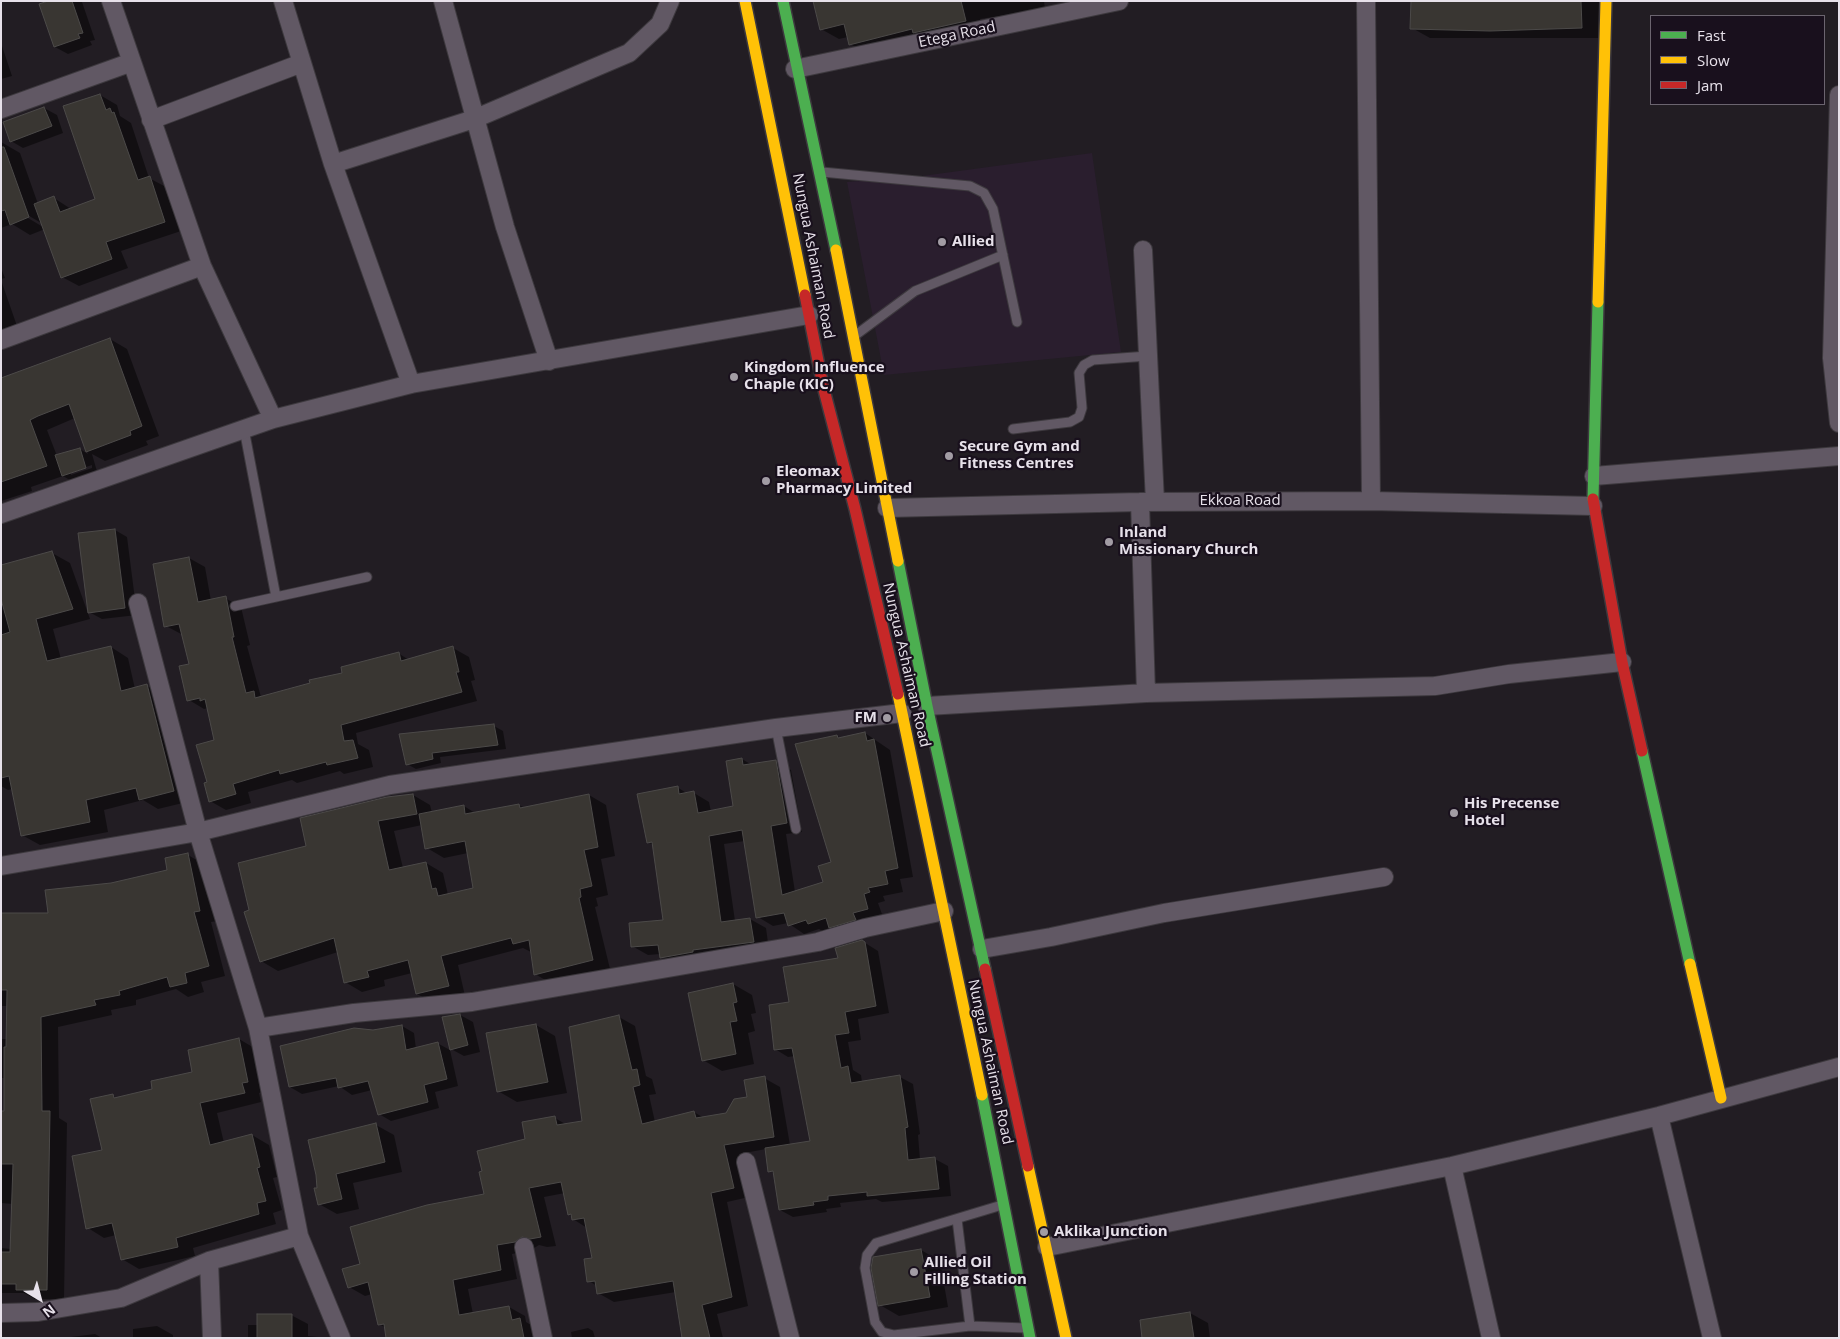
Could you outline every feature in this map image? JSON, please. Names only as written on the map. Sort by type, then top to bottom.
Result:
[{"type":"main road","name":"Nungua Ashaiman Road","points":[[745,1],[823,386],[855,509],[902,713],[1005,1204],[1029,1333]]},
{"type":"main road","name":"Nungua Ashaiman Road","points":[[783,1],[795,69],[820,171],[854,336],[928,706],[1066,1338]]},
{"type":"main road","points":[[1606,1],[1594,506],[1622,662],[1721,1098]]},
{"type":"street","points":[[111,1],[202,266],[273,419]]},
{"type":"street","points":[[283,1],[333,164],[411,384]]},
{"type":"street","points":[[443,1],[474,120],[505,227],[549,361]]},
{"type":"street","points":[[333,164],[474,120],[629,53],[660,24],[670,1]]},
{"type":"street","name":"Etega Road","points":[[795,69],[1119,1]]},
{"type":"street","points":[[1366,1],[1372,501]]},
{"type":"street","points":[[1,109],[132,62]]},
{"type":"street","points":[[151,120],[302,64]]},
{"type":"street","points":[[1839,95],[1832,358],[1839,424]]},
{"type":"street","points":[[1143,250],[1148,356],[1146,693]]},
{"type":"street","points":[[1,340],[202,266]]},
{"type":"street","points":[[1,514],[273,419],[411,384],[808,315]]},
{"type":"street","points":[[1594,476],[1839,456]]},
{"type":"street","name":"Ekkoa Road","points":[[887,508],[1148,502],[1372,501],[1594,506]]},
{"type":"street","points":[[138,603],[198,832],[258,1028],[299,1236],[341,1338]]},
{"type":"street","points":[[928,706],[1146,693],[1435,686],[1509,674],[1622,662]]},
{"type":"street","points":[[1,866],[198,832],[390,785],[776,728],[902,713]]},
{"type":"street","points":[[982,949],[1164,913],[1384,877]]},
{"type":"street","points":[[258,1028],[354,1013],[481,1001],[818,942],[865,928],[944,911]]},
{"type":"street","points":[[1046,1247],[1452,1166],[1659,1116],[1839,1067]]},
{"type":"street","points":[[1659,1116],[1712,1338]]},
{"type":"street","points":[[746,1162],[790,1338]]},
{"type":"street","points":[[1452,1166],[1491,1338]]},
{"type":"street","points":[[1,1313],[38,1312],[121,1298],[209,1261],[299,1236]]},
{"type":"street","points":[[524,1247],[543,1338]]},
{"type":"street","points":[[209,1261],[212,1338]]},
{"type":"lane","points":[[820,171],[970,186],[984,193],[993,209],[1017,322]]},
{"type":"lane","points":[[854,336],[915,290],[1003,255]]},
{"type":"lane","points":[[1013,429],[1070,422],[1079,417],[1082,408],[1079,373],[1084,365],[1093,360],[1148,356]]},
{"type":"lane","points":[[244,429],[276,597]]},
{"type":"lane","points":[[235,606],[366,577]]},
{"type":"lane","points":[[776,728],[796,828]]},
{"type":"lane","points":[[1005,1204],[876,1243],[866,1255],[865,1268],[875,1322],[882,1332],[894,1335],[970,1326],[1029,1333]]},
{"type":"lane","points":[[957,1219],[970,1326]]},
{"type":"shaded area","points":[[1092,153],[1121,352],[884,375],[847,182],[922,176]]},
{"type":"building","points":[[48,1],[72,1],[83,33],[78,34],[80,38],[54,47],[39,4]]},
{"type":"building","points":[[813,1],[961,1],[966,21],[913,33],[912,29],[849,45],[844,24],[820,30]]},
{"type":"building","points":[[1411,1],[1581,1],[1582,28],[1490,31],[1410,29]]},
{"type":"building","points":[[100,94],[106,110],[110,108],[112,113],[114,112],[138,180],[150,176],[165,222],[106,242],[112,259],[61,278],[34,204],[54,196],[60,212],[95,199],[63,106]]},
{"type":"building","points":[[44,107],[52,126],[10,142],[3,122]]},
{"type":"building","points":[[1,147],[4,147],[29,217],[10,225],[5,210],[1,211]]},
{"type":"building","points":[[110,338],[142,426],[130,431],[131,435],[86,452],[69,404],[38,416],[30,420],[47,466],[1,482],[1,378]]},
{"type":"building","points":[[80,448],[86,468],[62,476],[55,455]]},
{"type":"building","points":[[115,529],[125,608],[88,613],[78,533]]},
{"type":"building","points":[[52,551],[73,609],[36,619],[47,661],[111,646],[121,691],[147,684],[174,791],[139,800],[136,788],[86,800],[90,822],[21,836],[9,776],[1,778],[1,635],[10,632],[1,599],[1,565]]},
{"type":"building","points":[[189,557],[198,602],[226,596],[234,637],[232,637],[246,693],[254,691],[255,698],[310,683],[309,680],[342,673],[341,667],[399,652],[401,661],[453,646],[459,672],[456,672],[462,692],[341,725],[344,741],[353,740],[358,758],[327,765],[326,762],[280,774],[279,770],[233,784],[236,794],[209,802],[204,783],[207,782],[196,745],[214,740],[205,699],[200,701],[200,698],[187,701],[179,666],[189,664],[179,624],[164,627],[153,564]]},
{"type":"building","points":[[494,724],[498,745],[432,753],[433,759],[406,765],[399,734]]},
{"type":"building","points":[[865,732],[867,741],[874,739],[898,868],[885,871],[888,884],[868,888],[870,892],[864,894],[868,909],[853,913],[856,920],[829,928],[826,918],[808,924],[806,920],[788,926],[784,913],[756,918],[742,830],[709,836],[721,922],[750,918],[754,942],[693,950],[693,952],[660,958],[658,945],[631,947],[629,923],[663,920],[652,842],[647,843],[637,794],[678,786],[679,794],[694,791],[698,813],[733,806],[726,761],[742,758],[743,765],[776,760],[787,823],[771,826],[782,895],[823,882],[818,866],[831,862],[795,744],[837,735],[838,738]]},
{"type":"building","points":[[413,794],[417,814],[378,821],[389,870],[426,862],[432,889],[436,888],[438,896],[473,888],[465,841],[425,849],[419,814],[464,805],[465,814],[519,804],[520,808],[589,794],[598,847],[584,850],[592,886],[580,889],[581,897],[579,898],[593,960],[534,975],[529,940],[513,944],[511,938],[441,956],[449,986],[416,994],[408,960],[367,971],[369,977],[344,983],[334,938],[260,962],[244,912],[249,910],[238,863],[306,846],[300,818],[387,797]]},
{"type":"building","points":[[188,853],[200,911],[194,912],[209,966],[185,973],[187,983],[170,987],[167,977],[119,991],[120,995],[94,1000],[96,1005],[41,1017],[42,1111],[50,1111],[47,1290],[16,1290],[16,1284],[1,1284],[1,1252],[10,1252],[13,1164],[1,1164],[1,1111],[4,1111],[4,1047],[6,1047],[7,990],[1,990],[1,913],[48,913],[45,890],[111,883],[167,870],[165,858]]},
{"type":"building","points":[[862,940],[865,942],[876,1006],[845,1012],[849,1033],[835,1035],[841,1068],[848,1066],[851,1083],[900,1075],[908,1127],[905,1128],[908,1160],[935,1157],[939,1189],[867,1196],[867,1192],[828,1196],[828,1200],[813,1202],[814,1205],[779,1210],[773,1171],[768,1172],[765,1148],[810,1141],[792,1048],[774,1050],[769,1005],[789,1002],[783,967],[838,958],[835,948]]},
{"type":"building","points":[[733,983],[737,1002],[733,1003],[737,1021],[730,1022],[736,1054],[702,1061],[688,993]]},
{"type":"building","points":[[460,1014],[468,1045],[450,1050],[442,1017]]},
{"type":"building","points":[[619,1015],[632,1070],[637,1069],[640,1085],[633,1087],[642,1124],[694,1111],[696,1118],[726,1113],[734,1099],[747,1097],[744,1080],[765,1076],[774,1137],[724,1145],[734,1188],[711,1193],[732,1297],[702,1305],[710,1338],[682,1338],[673,1281],[597,1294],[595,1281],[587,1282],[584,1259],[592,1258],[584,1218],[572,1220],[571,1214],[568,1215],[561,1182],[529,1188],[541,1237],[530,1239],[522,1237],[515,1242],[497,1245],[501,1270],[453,1280],[459,1315],[509,1306],[512,1320],[520,1318],[524,1338],[386,1338],[384,1324],[378,1325],[368,1282],[348,1288],[342,1269],[360,1264],[350,1227],[427,1205],[484,1194],[479,1172],[482,1171],[477,1151],[525,1139],[522,1122],[555,1116],[557,1125],[582,1121],[569,1027]]},
{"type":"building","points":[[536,1024],[548,1082],[497,1092],[486,1033]]},
{"type":"building","points":[[402,1025],[406,1050],[438,1042],[447,1079],[424,1085],[428,1102],[378,1115],[368,1081],[338,1088],[336,1078],[289,1087],[280,1046],[354,1028],[373,1030]]},
{"type":"building","points":[[239,1038],[248,1082],[242,1083],[245,1093],[200,1103],[210,1145],[252,1134],[260,1167],[257,1168],[266,1201],[257,1203],[259,1214],[176,1238],[178,1247],[121,1260],[112,1223],[86,1229],[72,1156],[102,1150],[90,1099],[113,1094],[114,1098],[152,1089],[151,1081],[192,1072],[188,1050]]},
{"type":"building","points":[[376,1123],[385,1162],[336,1174],[342,1199],[318,1205],[314,1188],[317,1188],[316,1175],[308,1140]]},
{"type":"building","points":[[921,1249],[930,1297],[878,1306],[871,1268],[873,1257]]},
{"type":"building","points":[[1190,1312],[1194,1338],[1142,1338],[1140,1320]]},
{"type":"building","points":[[257,1314],[292,1314],[292,1338],[257,1338]]},
{"type":"traffic: fast","points":[[783,1],[836,250]]},
{"type":"traffic: fast","points":[[1593,499],[1598,302]]},
{"type":"traffic: fast","points":[[898,561],[927,706],[985,969]]},
{"type":"traffic: fast","points":[[1642,751],[1690,964]]},
{"type":"traffic: fast","points":[[982,1095],[1030,1338]]},
{"type":"traffic: slow","points":[[745,1],[805,295]]},
{"type":"traffic: slow","points":[[1598,302],[1606,1]]},
{"type":"traffic: slow","points":[[836,250],[898,561]]},
{"type":"traffic: slow","points":[[898,694],[982,1095]]},
{"type":"traffic: slow","points":[[1690,964],[1721,1098]]},
{"type":"traffic: slow","points":[[1028,1166],[1066,1338]]},
{"type":"traffic: jam","points":[[805,295],[823,386],[855,509],[898,694]]},
{"type":"traffic: jam","points":[[1593,499],[1622,662],[1642,751]]},
{"type":"traffic: jam","points":[[985,969],[1028,1166]]},
{"type":"place","name":"Allied","points":[[942,242]]},
{"type":"place","name":"Kingdom Influence Chaple (KIC)","points":[[734,377]]},
{"type":"place","name":"Secure Gym and Fitness Centres","points":[[949,456]]},
{"type":"place","name":"Eleomax Pharmacy Limited","points":[[766,481]]},
{"type":"place","name":"Inland Missionary Church","points":[[1109,542]]},
{"type":"place","name":"FM","points":[[887,718]]},
{"type":"place","name":"His Precense Hotel","points":[[1454,813]]},
{"type":"place","name":"Aklika Junction","points":[[1044,1232]]},
{"type":"place","name":"Allied Oil Filling Station","points":[[914,1272]]}]
